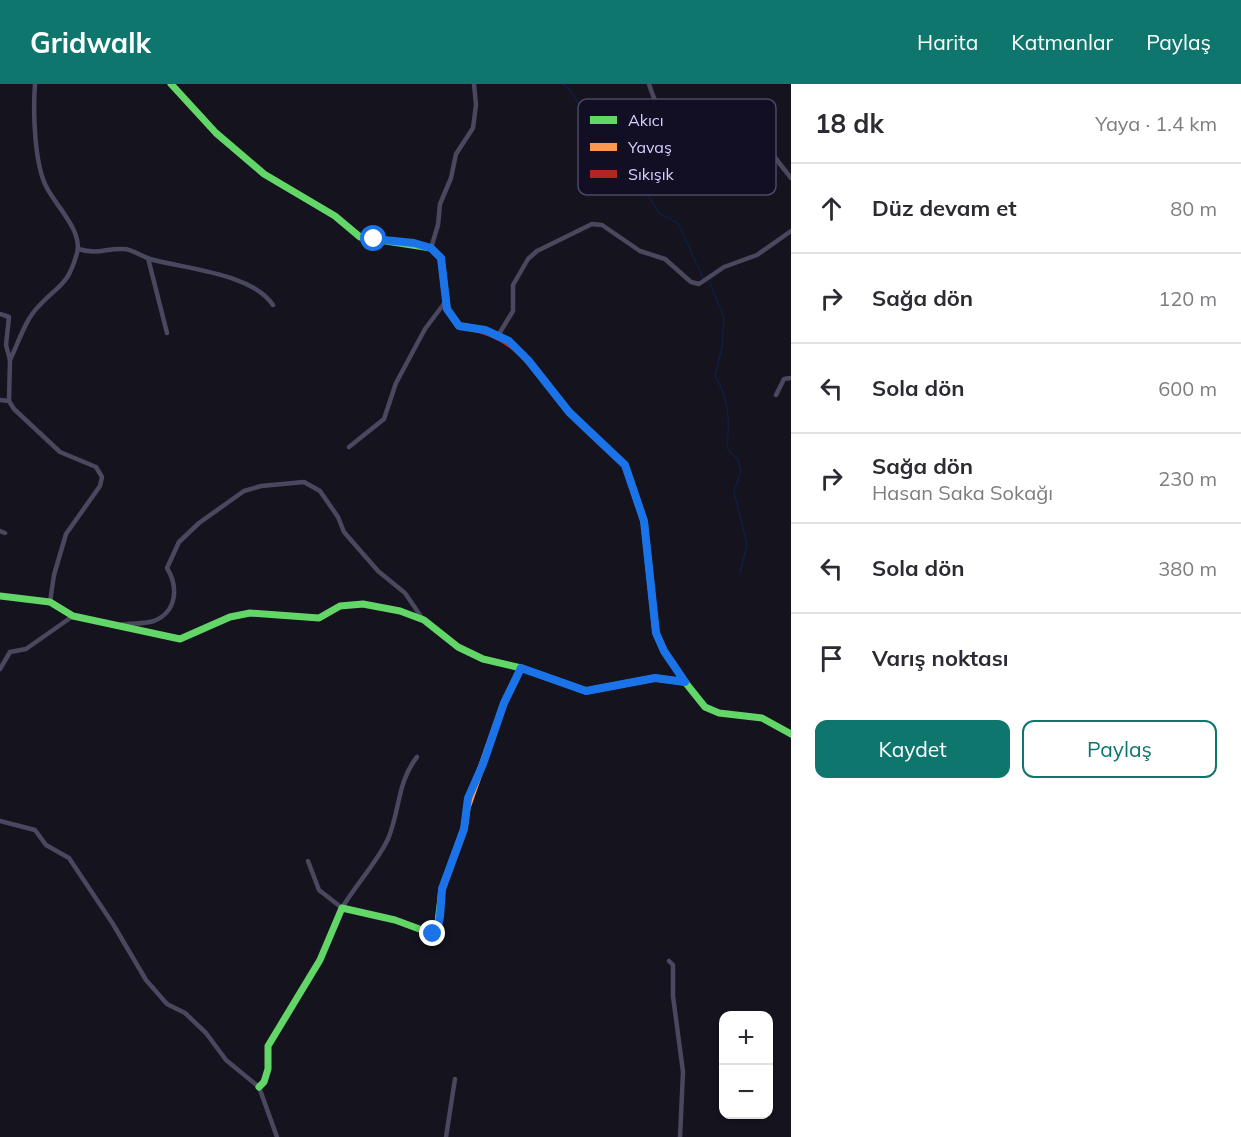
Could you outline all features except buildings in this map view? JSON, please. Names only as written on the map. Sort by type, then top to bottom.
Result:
[{"type":"street","points":[[10,360],[36,308],[62,287],[70,275],[78,249],[74,231],[45,186],[33,101],[35,84]]},
{"type":"street","points":[[171,84],[216,134],[264,174],[335,216],[360,237],[431,248],[441,258],[446,301],[450,314],[459,326],[499,334],[520,351],[569,412],[625,465],[644,521],[656,633],[664,651],[685,682],[705,707],[719,713],[762,718],[791,734]]},
{"type":"street","points":[[431,248],[438,225],[440,204],[451,178],[456,154],[472,128],[476,105],[474,84]]},
{"type":"street","points":[[650,84],[656,99]]},
{"type":"street","points":[[776,159],[791,178]]},
{"type":"street","points":[[499,334],[513,311],[513,285],[528,259],[537,251],[592,224],[602,225],[640,251],[665,259],[691,282],[699,284],[724,267],[757,255],[791,231]]},
{"type":"street","points":[[78,249],[95,254],[125,248],[147,258],[233,278],[268,297],[273,305]]},
{"type":"street","points":[[147,258],[167,333]]},
{"type":"street","points":[[349,447],[384,419],[396,383],[425,329],[446,301]]},
{"type":"street","points":[[0,314],[9,317],[6,345],[10,360],[9,401],[14,409],[60,452],[96,467],[102,477],[100,486],[66,534],[54,575],[50,602]]},
{"type":"street","points":[[776,395],[784,379],[791,378]]},
{"type":"street","points":[[0,400],[9,401]]},
{"type":"street","points":[[119,625],[154,621],[164,613],[175,596],[175,583],[167,568],[174,549],[200,523],[243,491],[261,486],[304,482],[320,491],[338,517],[344,532],[378,571],[405,593],[424,620],[458,647],[483,659],[521,668],[586,691],[655,678],[685,682]]},
{"type":"street","points":[[0,596],[50,602],[73,616],[180,639],[230,617],[250,613],[319,618],[340,606],[363,604],[400,611],[424,620]]},
{"type":"street","points":[[0,669],[9,652],[26,648],[73,616]]},
{"type":"street","points":[[308,861],[319,891],[342,908],[395,920],[433,934],[437,931],[442,889],[464,829],[468,798],[483,764],[504,703],[521,668]]},
{"type":"street","points":[[259,1087],[264,1082],[268,1069],[268,1046],[320,960],[342,908],[384,845],[393,825],[403,779],[417,757]]},
{"type":"street","points":[[0,821],[35,830],[46,845],[69,858],[113,924],[146,980],[166,1004],[185,1013],[199,1026],[226,1060],[259,1087],[277,1137]]},
{"type":"street","points":[[669,961],[673,965],[673,996],[683,1072],[680,1137]]},
{"type":"street","points":[[446,1137],[455,1079]]},
{"type":"waterway","points":[[563,84],[578,103]]},
{"type":"waterway","points":[[648,195],[659,213],[678,223],[703,278]]},
{"type":"waterway","points":[[709,281],[724,317],[722,347],[715,376],[726,402],[727,448],[738,460],[741,472],[734,491],[747,545],[740,573]]},
{"type":"traffic: fast","points":[[171,84],[216,133],[264,174],[335,216],[360,237],[431,248],[441,258],[447,309],[459,326],[467,327]]},
{"type":"traffic: fast","points":[[611,452],[625,465],[644,521],[656,633],[664,651],[685,682]]},
{"type":"traffic: fast","points":[[0,596],[50,602],[73,616],[180,639],[230,617],[250,613],[319,618],[340,606],[363,604],[400,611],[424,620],[458,647],[483,659],[521,668],[586,691],[655,678],[685,682],[705,707],[719,713],[762,718],[791,734]]},
{"type":"traffic: fast","points":[[259,1087],[264,1082],[268,1069],[268,1046],[320,960],[342,908],[395,920],[433,934],[437,931],[442,889],[464,829],[467,808]]},
{"type":"traffic: slow","points":[[467,808],[504,703],[521,668]]},
{"type":"traffic: jam","points":[[467,327],[485,331],[514,347],[573,416],[611,452]]},
{"type":"route","points":[[374,239],[414,243],[431,248],[441,258],[444,268],[447,309],[459,326],[499,334],[509,341],[528,360],[569,412],[621,460],[628,471],[644,521],[650,570],[651,605],[656,633],[664,651],[685,682],[655,678],[586,691],[521,668],[499,714],[483,764],[468,798],[464,829],[442,889],[440,917],[437,931],[433,934]]}]
